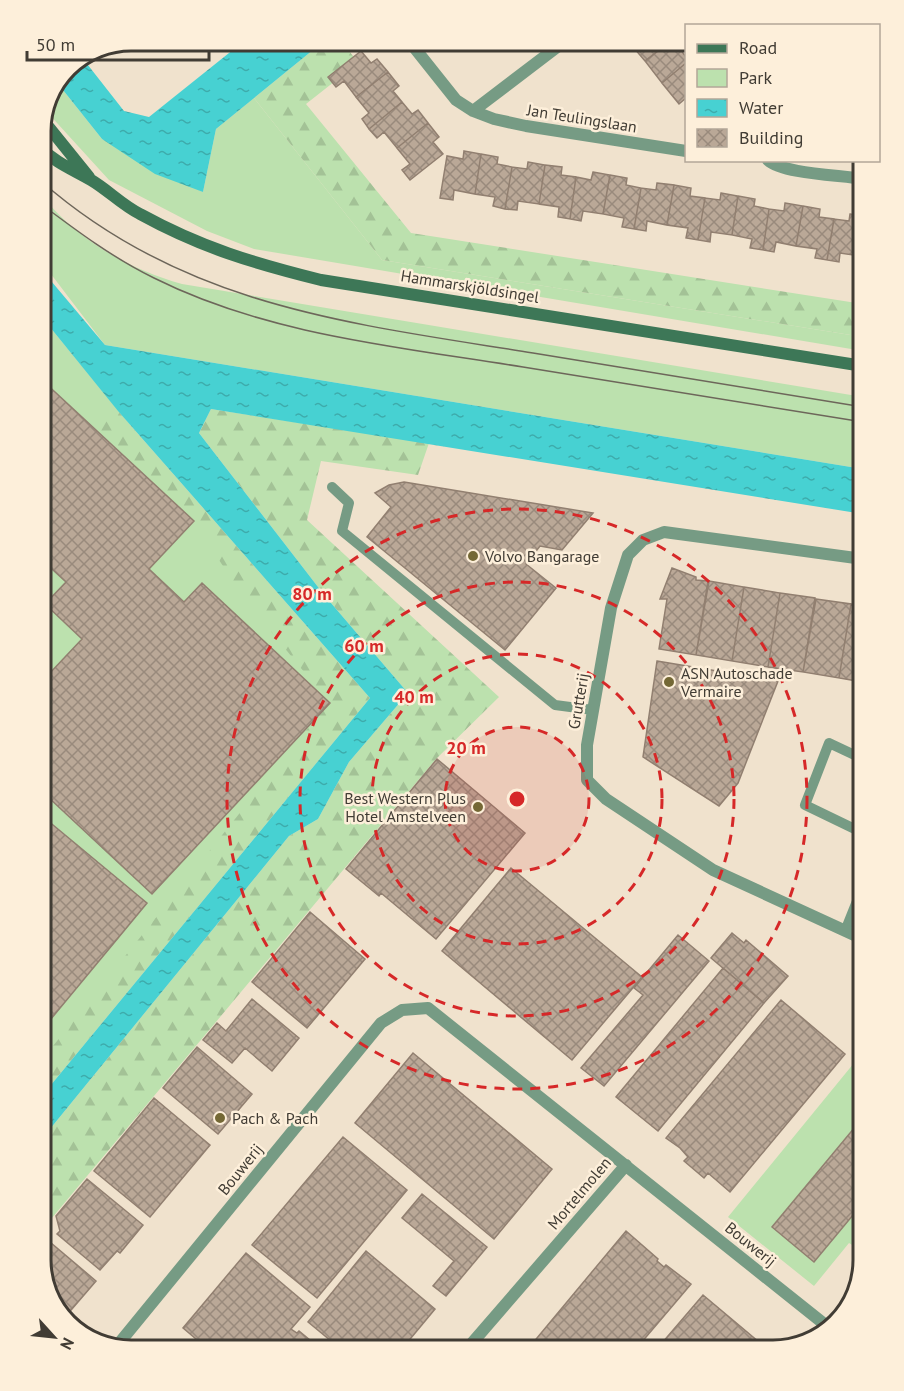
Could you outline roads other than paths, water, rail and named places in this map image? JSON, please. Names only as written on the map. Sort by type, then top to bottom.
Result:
[{"type":"street","name":"Jan Teulingslaan","points":[[417,51],[456,100],[473,111],[494,120],[685,151]]},
{"type":"street","points":[[473,111],[552,51]]},
{"type":"street","name":"Hammarskjöldsingel","points":[[51,130],[92,180]]},
{"type":"street","name":"Hammarskjöldsingel","points":[[51,159],[92,180],[137,212],[189,240],[244,261],[321,280],[853,364]]},
{"type":"street","points":[[770,162],[772,165],[853,177]]},
{"type":"street","name":"Grutterij","points":[[853,558],[664,532],[643,540],[628,555],[611,608],[587,745],[587,780],[606,799],[713,870],[853,935]]},
{"type":"street","name":"Mortelmolen","points":[[428,1008],[626,1165],[475,1340]]},
{"type":"street","name":"Bouwerij","points":[[122,1339],[381,1023],[402,1010],[428,1008]]},
{"type":"street","name":"Bouwerij","points":[[626,1165],[822,1322]]},
{"type":"lane","points":[[332,487],[349,503],[342,531],[555,705],[593,710]]},
{"type":"lane","points":[[853,754],[829,743],[805,805],[853,828]]},
{"type":"lane","points":[[845,932],[853,913]]},
{"type":"water","points":[[232,51],[312,51],[216,129],[203,192],[155,174],[102,139],[63,90],[74,74],[88,65],[124,111],[149,117]]},
{"type":"water","points":[[51,281],[105,345],[853,467],[853,512],[211,409],[199,433],[325,596],[408,693],[349,762],[318,819],[289,836],[51,1128],[51,1085],[370,698],[118,411],[51,328]]},
{"type":"tram line","points":[[51,189],[96,223],[153,257],[212,283],[273,303],[400,332],[853,405]]},
{"type":"tram line","points":[[51,211],[110,253],[154,278],[242,313],[288,326],[382,345],[853,420]]},
{"type":"place","name":"Volvo Bangarage","points":[[473,556]]},
{"type":"place","name":"ASN Autoschade Vermaire","points":[[669,682]]},
{"type":"place","name":"Best Western Plus Hotel Amstelveen","points":[[478,807]]},
{"type":"place","name":"Pach & Pach","points":[[220,1118]]}]
